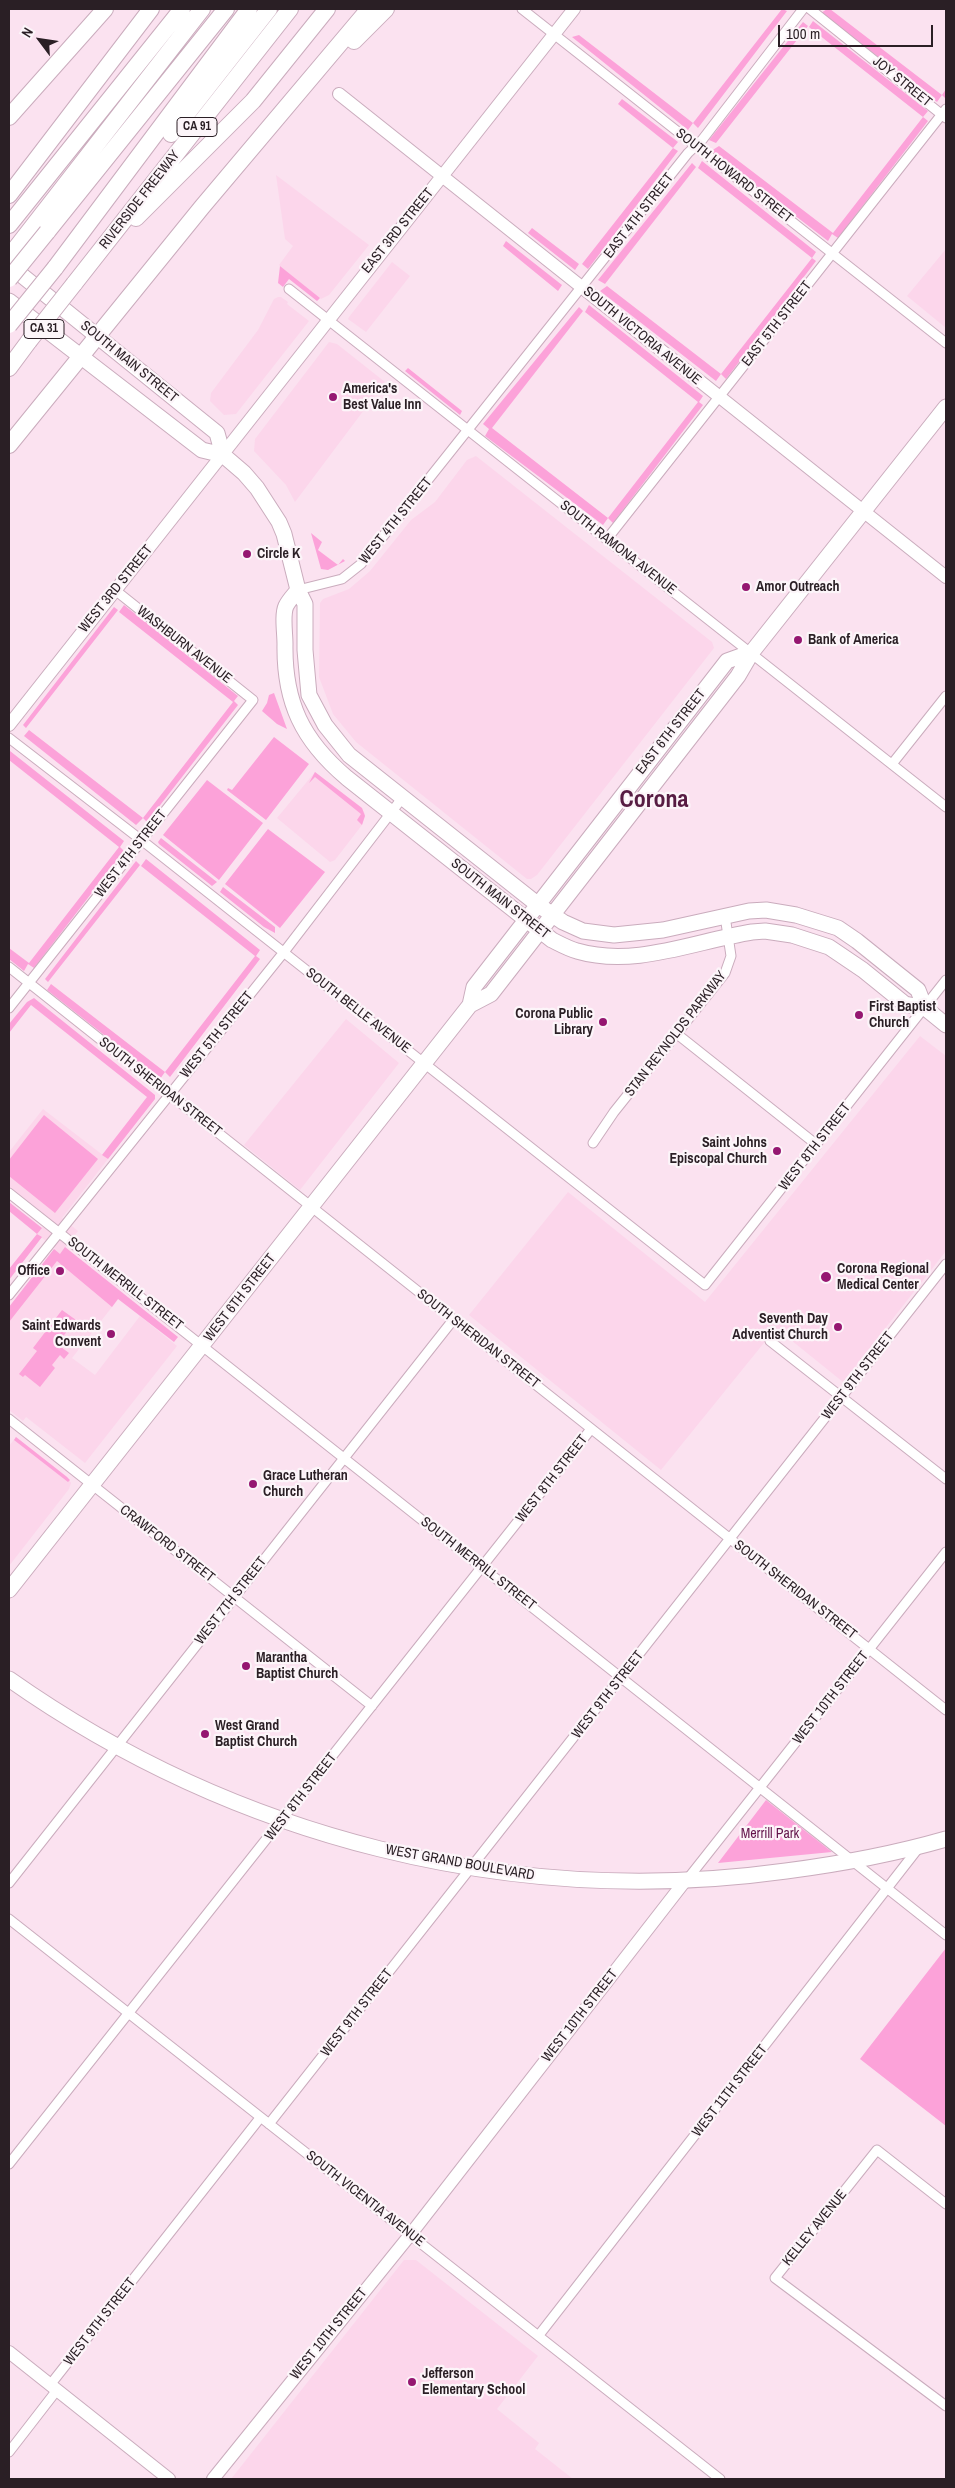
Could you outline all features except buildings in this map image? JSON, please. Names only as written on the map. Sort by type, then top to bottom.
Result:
[{"type":"highway","points":[[9,117],[105,9]]},
{"type":"highway","points":[[9,195],[151,9]]},
{"type":"highway","points":[[9,225],[182,9]]},
{"type":"highway","points":[[16,278],[42,226],[202,9]]},
{"type":"highway","points":[[9,257],[42,226],[226,9]]},
{"type":"highway","points":[[9,326],[88,225],[249,9]]},
{"type":"highway","points":[[88,225],[99,221],[108,214],[269,9]]},
{"type":"highway","name":"RIVERSIDE FREEWAY","points":[[9,368],[290,9]]},
{"type":"highway","points":[[104,246],[158,198],[253,101],[327,9]]},
{"type":"highway","points":[[9,445],[79,357],[369,9]]},
{"type":"highway","points":[[260,138],[386,9]]},
{"type":"main road","name":"CA 31","points":[[9,265],[16,278]]},
{"type":"main road","name":"SOUTH MAIN STREET","points":[[16,278],[98,336],[217,433],[223,455],[257,488],[279,522],[284,534],[298,590],[305,604],[305,650],[309,695],[332,737],[349,755],[537,904],[552,915],[583,931],[614,935],[663,930],[724,916],[766,910],[796,914],[838,928],[918,990],[924,1008]]},
{"type":"main road","name":"SOUTH MAIN STREET","points":[[9,301],[79,357],[202,450],[223,455]]},
{"type":"main road","name":"EAST 6TH STREET","points":[[540,931],[738,676],[752,652],[946,407]]},
{"type":"main road","name":"SOUTH MAIN STREET","points":[[298,590],[285,606],[285,665],[288,690],[297,717],[311,741],[331,764],[552,940],[577,951],[614,956],[641,956],[728,936],[765,931],[792,935],[829,947],[863,970],[905,1004],[924,1008],[946,1025]]},
{"type":"main road","name":"EAST 6TH STREET","points":[[525,920],[727,661],[752,652]]},
{"type":"main road","name":"WEST 6TH STREET","points":[[470,1005],[474,987],[525,920]]},
{"type":"main road","name":"WEST 6TH STREET","points":[[9,1590],[470,1005],[492,994],[540,931]]},
{"type":"main road","name":"WEST GRAND BOULEVARD","points":[[9,1679],[114,1747],[201,1789],[282,1821],[374,1848],[472,1868],[542,1878],[594,1881],[685,1882],[742,1877],[852,1861],[946,1839]]},
{"type":"street","name":"SOUTH HOWARD STREET","points":[[522,9],[946,343]]},
{"type":"street","name":"EAST 3RD STREET","points":[[330,318],[346,308],[359,294],[362,276],[574,9]]},
{"type":"street","name":"EAST 4TH STREET","points":[[472,427],[695,146],[702,140],[803,9]]},
{"type":"street","name":"JOY STREET","points":[[810,9],[945,114]]},
{"type":"street","name":"SOUTH VICTORIA AVENUE","points":[[339,94],[946,577]]},
{"type":"street","name":"EAST 5TH STREET","points":[[607,540],[832,254],[945,114]]},
{"type":"street","name":"SOUTH RAMONA AVENUE","points":[[290,289],[472,427],[607,540],[752,652],[946,807]]},
{"type":"street","points":[[223,455],[330,318]]},
{"type":"street","name":"WEST 4TH STREET","points":[[298,590],[329,584],[351,574],[373,550],[472,427]]},
{"type":"street","name":"WEST 3RD STREET","points":[[9,725],[223,455]]},
{"type":"street","name":"WASHBURN AVENUE","points":[[115,590],[253,700]]},
{"type":"street","points":[[892,764],[946,696]]},
{"type":"street","name":"WEST 4TH STREET","points":[[9,1008],[253,700]]},
{"type":"street","name":"SOUTH BELLE AVENUE","points":[[9,738],[142,840],[705,1285]]},
{"type":"street","name":"WEST 5TH STREET","points":[[9,1295],[284,952],[403,797]]},
{"type":"street","name":"STAN REYNOLDS PARKWAY","points":[[593,1143],[614,1112],[725,973],[731,956],[724,916]]},
{"type":"street","name":"SOUTH SHERIDAN STREET","points":[[9,968],[946,1710]]},
{"type":"street","name":"WEST 8TH STREET","points":[[705,1285],[946,980]]},
{"type":"street","points":[[678,1034],[817,1145]]},
{"type":"street","name":"SOUTH MERRILL STREET","points":[[9,1192],[946,1935]]},
{"type":"street","name":"WEST 9TH STREET","points":[[269,2124],[946,1264]]},
{"type":"street","name":"WEST 7TH STREET","points":[[9,1882],[453,1320]]},
{"type":"street","points":[[770,1341],[946,1478]]},
{"type":"street","name":"CRAWFORD STREET","points":[[9,1419],[372,1706]]},
{"type":"street","name":"WEST 8TH STREET","points":[[9,2164],[591,1429]]},
{"type":"street","name":"WEST 10TH STREET","points":[[214,2479],[410,2235],[685,1882],[946,1552]]},
{"type":"street","name":"WEST 11TH STREET","points":[[539,2335],[920,1846]]},
{"type":"street","name":"SOUTH VICENTIA AVENUE","points":[[9,1920],[130,2013],[260,2118],[539,2335],[720,2479]]},
{"type":"street","name":"WEST 9TH STREET","points":[[9,2452],[54,2388],[260,2118]]},
{"type":"street","name":"KELLEY AVENUE","points":[[946,2204],[877,2150],[775,2278],[946,2406]]},
{"type":"street","points":[[9,2352],[169,2479]]},
{"type":"shaded area","points":[[276,175],[369,245],[329,295],[321,299],[279,265],[293,246],[285,239]]},
{"type":"shaded area","points":[[946,249],[946,328],[907,296]]},
{"type":"shaded area","points":[[392,262],[410,276],[366,332],[348,319]]},
{"type":"shaded area","points":[[278,297],[288,302],[287,304],[309,321],[236,414],[224,415],[210,401],[211,393],[258,330],[274,299]]},
{"type":"shaded area","points":[[329,342],[337,344],[385,382],[295,502],[286,485],[254,451],[255,439]]},
{"type":"shaded area","points":[[476,456],[712,642],[714,648],[537,875],[531,879],[527,879],[356,742],[333,714],[319,677],[320,603],[323,599],[349,589],[370,571],[411,520],[435,502],[467,460]]},
{"type":"shaded area","points":[[315,772],[362,808],[365,814],[362,825],[335,860],[330,862],[277,818]]},
{"type":"shaded area","points":[[346,1019],[399,1063],[300,1190],[244,1145]]},
{"type":"shaded area","name":"Corona Regional Medical Center","points":[[920,1036],[946,1056],[946,1251],[843,1382],[776,1328],[661,1470],[469,1315],[568,1192],[705,1302]]},
{"type":"shaded area","points":[[43,1109],[108,1159],[62,1218],[78,1231],[65,1248],[123,1293],[72,1358],[95,1375],[140,1316],[177,1346],[85,1463],[26,1417],[23,1421],[9,1410],[9,1307],[55,1248],[37,1234],[49,1218],[9,1186],[9,1152]]},
{"type":"shaded area","points":[[16,1437],[67,1477],[71,1483],[69,1489],[9,1566],[9,1446]]},
{"type":"shaded area","name":"Jefferson Elementary School","points":[[404,2260],[416,2260],[538,2356],[497,2409],[539,2443],[535,2449],[573,2479],[231,2479]]},
{"type":"green space","points":[[782,9],[787,11],[698,128],[693,123]]},
{"type":"green space","points":[[830,9],[942,95],[937,102],[821,13]]},
{"type":"green space","points":[[813,21],[928,111],[923,117],[809,27]]},
{"type":"green space","points":[[803,22],[808,26],[716,143],[709,140]]},
{"type":"green space","points":[[579,35],[693,123],[688,130],[572,37]]},
{"type":"green space","points":[[946,89],[946,99],[942,95]]},
{"type":"green space","points":[[622,99],[678,142],[673,148],[618,104]]},
{"type":"green space","points":[[923,117],[928,121],[838,238],[832,234],[828,241],[711,151],[719,146],[833,233]]},
{"type":"green space","points":[[673,148],[678,151],[588,269],[582,264]]},
{"type":"green space","points":[[702,161],[816,252],[812,258],[698,168]]},
{"type":"green space","points":[[692,163],[696,167],[605,284],[598,280]]},
{"type":"green space","points":[[532,228],[579,264],[575,270],[528,233]]},
{"type":"green space","points":[[506,241],[562,285],[558,291],[503,246]]},
{"type":"green space","points":[[812,258],[816,261],[726,379],[721,374]]},
{"type":"green space","points":[[280,266],[320,298],[317,301],[289,279],[283,287],[278,283]]},
{"type":"green space","points":[[607,286],[721,374],[716,381],[600,291]]},
{"type":"green space","points":[[589,305],[703,396],[699,402],[703,405],[613,523],[608,518],[698,402],[585,312]]},
{"type":"green space","points":[[579,307],[583,311],[492,428],[608,518],[603,525],[485,436],[489,429],[483,424]]},
{"type":"green space","points":[[408,368],[462,411],[460,415],[405,371]]},
{"type":"green space","points":[[311,533],[322,542],[318,550],[338,565],[328,570],[321,569]]},
{"type":"green space","points":[[124,605],[238,696],[234,701],[238,705],[147,822],[143,818],[233,702],[119,612]]},
{"type":"green space","points":[[114,607],[118,610],[26,728],[23,725]]},
{"type":"green space","points":[[274,693],[287,729],[277,724],[262,711],[269,695]]},
{"type":"green space","points":[[29,730],[143,818],[136,825],[24,736]]},
{"type":"green space","points":[[274,737],[309,764],[266,820],[227,790],[228,788],[232,790]]},
{"type":"green space","points":[[10,751],[124,841],[120,847],[124,851],[34,968],[28,964],[24,971],[9,959],[9,948],[29,963],[119,847],[9,760]]},
{"type":"green space","points":[[315,772],[362,808],[365,816],[362,825],[357,820],[361,814],[315,777],[309,783]]},
{"type":"green space","points":[[207,780],[263,823],[219,880],[163,835]]},
{"type":"green space","points":[[268,829],[325,872],[280,928],[225,884]]},
{"type":"green space","points":[[161,838],[217,882],[212,886],[159,844],[158,842]]},
{"type":"green space","points":[[146,859],[260,950],[256,956],[260,959],[170,1077],[165,1072],[255,956],[141,866]]},
{"type":"green space","points":[[136,861],[140,865],[48,982],[45,979]]},
{"type":"green space","points":[[223,887],[275,927],[275,933],[264,927],[220,892]]},
{"type":"green space","points":[[51,984],[165,1072],[160,1079],[47,990]]},
{"type":"green space","points":[[34,998],[155,1095],[155,1099],[108,1159],[102,1155],[147,1097],[31,1005],[9,1033],[9,1024],[27,1002]]},
{"type":"green space","points":[[44,1115],[98,1159],[55,1213],[9,1176],[9,1160]]},
{"type":"green space","points":[[9,1202],[42,1228],[37,1234],[9,1211]]},
{"type":"green space","points":[[37,1234],[42,1237],[9,1280],[9,1269]]},
{"type":"green space","points":[[65,1247],[178,1337],[174,1342],[118,1299],[112,1307],[57,1261],[9,1322],[9,1307],[54,1249],[60,1254]]},
{"type":"green space","points":[[62,1310],[76,1320],[57,1344],[69,1353],[64,1359],[60,1355],[52,1365],[55,1368],[40,1387],[25,1375],[23,1377],[19,1374],[37,1351],[33,1348]]},
{"type":"green space","points":[[16,1437],[70,1480],[68,1482],[14,1440]]},
{"type":"green space","name":"Merrill Park","points":[[766,1800],[832,1852],[718,1863]]},
{"type":"green space","points":[[946,1948],[946,2126],[860,2059]]},
{"type":"place","name":"America's Best Value Inn","points":[[333,397]]},
{"type":"place","name":"Circle K","points":[[247,554]]},
{"type":"place","name":"Amor Outreach","points":[[746,587]]},
{"type":"place","name":"Bank of America","points":[[798,640]]},
{"type":"place","name":"First Baptist Church","points":[[859,1015]]},
{"type":"place","name":"Corona Public Library","points":[[603,1022]]},
{"type":"place","name":"Saint Johns Episcopal Church","points":[[777,1151]]},
{"type":"place","name":"Office","points":[[60,1271]]},
{"type":"place","name":"Corona Regional Medical Center","points":[[826,1277]]},
{"type":"place","name":"Seventh Day Adventist Church","points":[[838,1327]]},
{"type":"place","name":"Saint Edwards Convent","points":[[111,1334]]},
{"type":"place","name":"Grace Lutheran Church","points":[[253,1484]]},
{"type":"place","name":"Marantha Baptist Church","points":[[246,1666]]},
{"type":"place","name":"West Grand Baptist Church","points":[[205,1734]]},
{"type":"place","name":"Jefferson Elementary School","points":[[412,2382]]},
{"type":"district","name":"Corona","points":[[654,801]]}]
